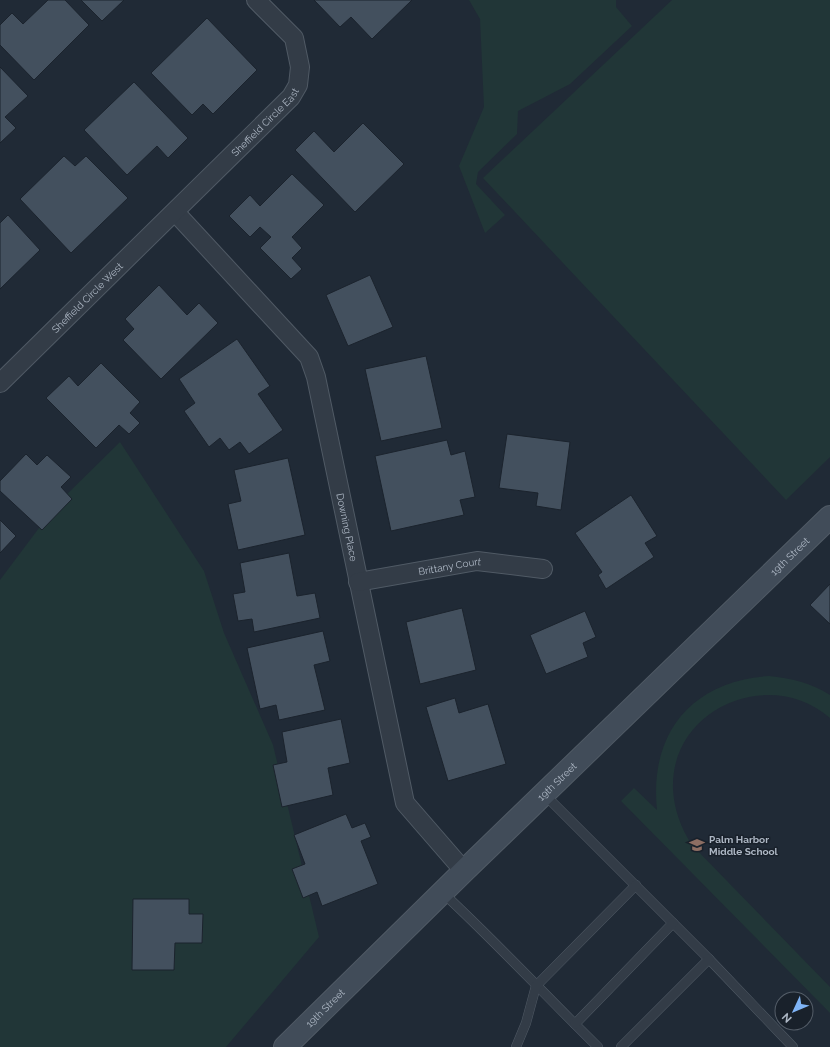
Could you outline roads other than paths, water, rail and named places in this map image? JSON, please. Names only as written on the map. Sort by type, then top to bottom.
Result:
[{"type":"street","name":"Sheffield Circle East","points":[[175,212],[291,97],[298,85],[300,67],[294,38],[256,0]]},
{"type":"street","name":"Sheffield Circle West","points":[[0,383],[175,212]]},
{"type":"street","name":"Downing Place","points":[[175,212],[309,357],[316,377],[405,803],[464,871]]},
{"type":"street","name":"19th Street","points":[[285,1047],[442,892],[830,517]]},
{"type":"street","name":"Brittany Court","points":[[358,582],[477,561],[543,569]]},
{"type":"lane","points":[[544,794],[709,959],[793,1047]]},
{"type":"lane","points":[[516,1047],[526,1023],[536,986],[636,885]]},
{"type":"lane","points":[[442,892],[486,933],[536,986],[598,1047]]},
{"type":"lane","points":[[575,1024],[673,923]]},
{"type":"lane","points":[[621,1047],[709,959]]},
{"type":"place","name":"Palm Harbor Middle School","points":[[697,845]]}]
